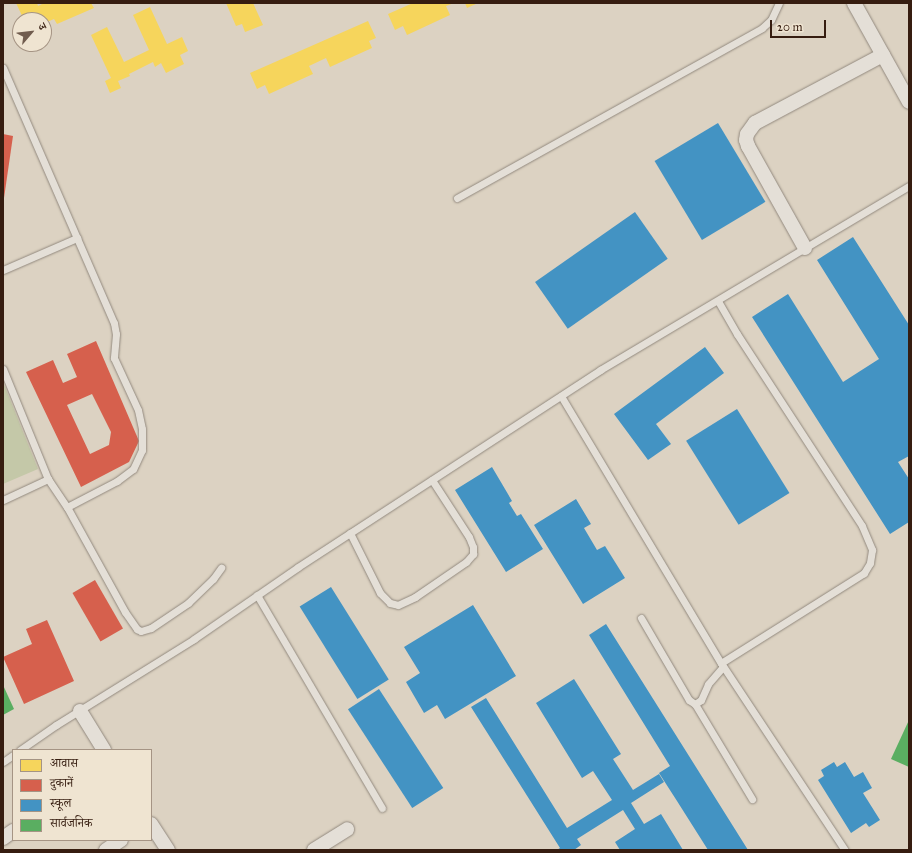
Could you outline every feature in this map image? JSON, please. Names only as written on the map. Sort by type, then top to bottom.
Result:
[{"type":"street","points":[[854,3],[909,102]]},
{"type":"street","points":[[805,248],[748,146],[746,140],[747,134],[755,123],[883,55]]},
{"type":"street","points":[[80,711],[103,749]]},
{"type":"street","points":[[152,826],[168,850]]},
{"type":"street","points":[[314,850],[347,829]]},
{"type":"street","points":[[3,838],[12,832]]},
{"type":"street","points":[[106,850],[120,841]]},
{"type":"lane","points":[[457,198],[762,28],[771,20],[779,3]]},
{"type":"lane","points":[[3,68],[114,323],[116,334],[114,358],[138,410],[142,429],[142,450],[133,469],[125,476],[67,507]]},
{"type":"lane","points":[[22,749],[194,640],[350,533],[600,370],[909,186]]},
{"type":"lane","points":[[3,270],[77,238]]},
{"type":"lane","points":[[695,704],[701,700],[708,684],[722,665],[864,573],[870,563],[872,550],[862,526],[737,334],[718,301]]},
{"type":"lane","points":[[3,369],[48,479],[67,507],[125,612],[137,629],[141,631],[151,628],[188,603],[213,579],[221,568]]},
{"type":"lane","points":[[561,396],[722,665],[845,850]]},
{"type":"lane","points":[[3,500],[48,479]]},
{"type":"lane","points":[[350,533],[380,593],[390,603],[398,605],[415,598],[466,562],[473,554],[473,547],[469,538],[432,480]]},
{"type":"lane","points":[[257,596],[382,808]]},
{"type":"lane","points":[[641,618],[689,700],[695,704],[752,799]]},
{"type":"lane","points":[[3,762],[12,756]]},
{"type":"green space","points":[[3,382],[38,469],[3,484]]},
{"type":"building: आवास","points":[[16,3],[37,3],[38,6],[44,3],[91,3],[94,8],[57,24],[54,19],[52,20],[52,12],[20,12]]},
{"type":"building: आवास","points":[[226,3],[253,3],[263,25],[245,32],[242,24],[236,26]]},
{"type":"building: आवास","points":[[413,3],[454,3],[446,6],[450,15],[407,35],[403,26],[395,30],[388,14]]},
{"type":"building: आवास","points":[[465,3],[478,3],[467,8]]},
{"type":"building: आवास","points":[[150,7],[167,44],[182,37],[188,51],[180,55],[184,64],[166,73],[161,63],[155,67],[153,62],[129,74],[130,76],[118,81],[121,88],[110,93],[105,81],[111,78],[91,35],[107,27],[124,62],[149,50],[133,15]]},
{"type":"building: आवास","points":[[368,21],[376,38],[369,41],[372,48],[330,67],[326,58],[309,66],[313,74],[269,94],[265,85],[257,89],[250,73]]},
{"type":"building: दुकानें","points":[[3,134],[13,136],[4,198],[3,198]]},
{"type":"building: दुकानें","points":[[96,341],[139,441],[129,462],[81,487],[26,372],[53,360],[63,383],[77,377],[67,354]],"holes":[[[92,394],[111,432],[109,445],[90,454],[67,405]]]},
{"type":"building: दुकानें","points":[[95,580],[123,628],[100,641],[72,593]]},
{"type":"building: दुकानें","points":[[47,620],[74,681],[24,704],[3,657],[32,644],[26,629]]},
{"type":"building: स्कूल","points":[[718,123],[765,202],[702,240],[655,161]]},
{"type":"building: स्कूल","points":[[635,212],[668,259],[568,329],[535,282]]},
{"type":"building: स्कूल","points":[[853,237],[909,325],[909,456],[898,462],[909,479],[909,522],[890,534],[752,317],[788,294],[843,382],[879,359],[817,260]]},
{"type":"building: स्कूल","points":[[705,347],[724,373],[656,424],[671,444],[648,460],[614,414]]},
{"type":"building: स्कूल","points":[[737,409],[789,493],[739,525],[686,441]]},
{"type":"building: स्कूल","points":[[492,467],[512,501],[509,503],[517,516],[521,514],[543,549],[506,572],[455,490]]},
{"type":"building: स्कूल","points":[[576,499],[591,524],[584,528],[597,550],[605,546],[625,578],[583,604],[534,525]]},
{"type":"building: स्कूल","points":[[331,587],[389,679],[357,699],[300,607]]},
{"type":"building: स्कूल","points":[[473,605],[516,676],[445,719],[437,705],[424,713],[406,682],[420,673],[404,647]]},
{"type":"building: स्कूल","points":[[606,624],[748,850],[708,850],[659,773],[670,766],[589,635]]},
{"type":"building: स्कूल","points":[[574,679],[621,754],[613,759],[633,790],[659,774],[664,782],[631,803],[644,824],[661,814],[683,850],[620,850],[615,842],[635,829],[623,810],[577,839],[581,845],[574,850],[557,850],[560,848],[471,707],[486,698],[567,828],[612,800],[593,771],[582,778],[536,703]]},
{"type":"building: स्कूल","points":[[379,689],[443,788],[412,808],[348,709]]},
{"type":"building: स्कूल","points":[[834,762],[837,767],[845,762],[854,777],[863,772],[872,788],[863,793],[880,820],[869,827],[866,823],[851,833],[818,780],[824,776],[821,770]]},
{"type":"building: सार्वजनिक","points":[[3,685],[14,709],[3,715]]},
{"type":"building: सार्वजनिक","points":[[909,720],[909,767],[891,759]]}]
